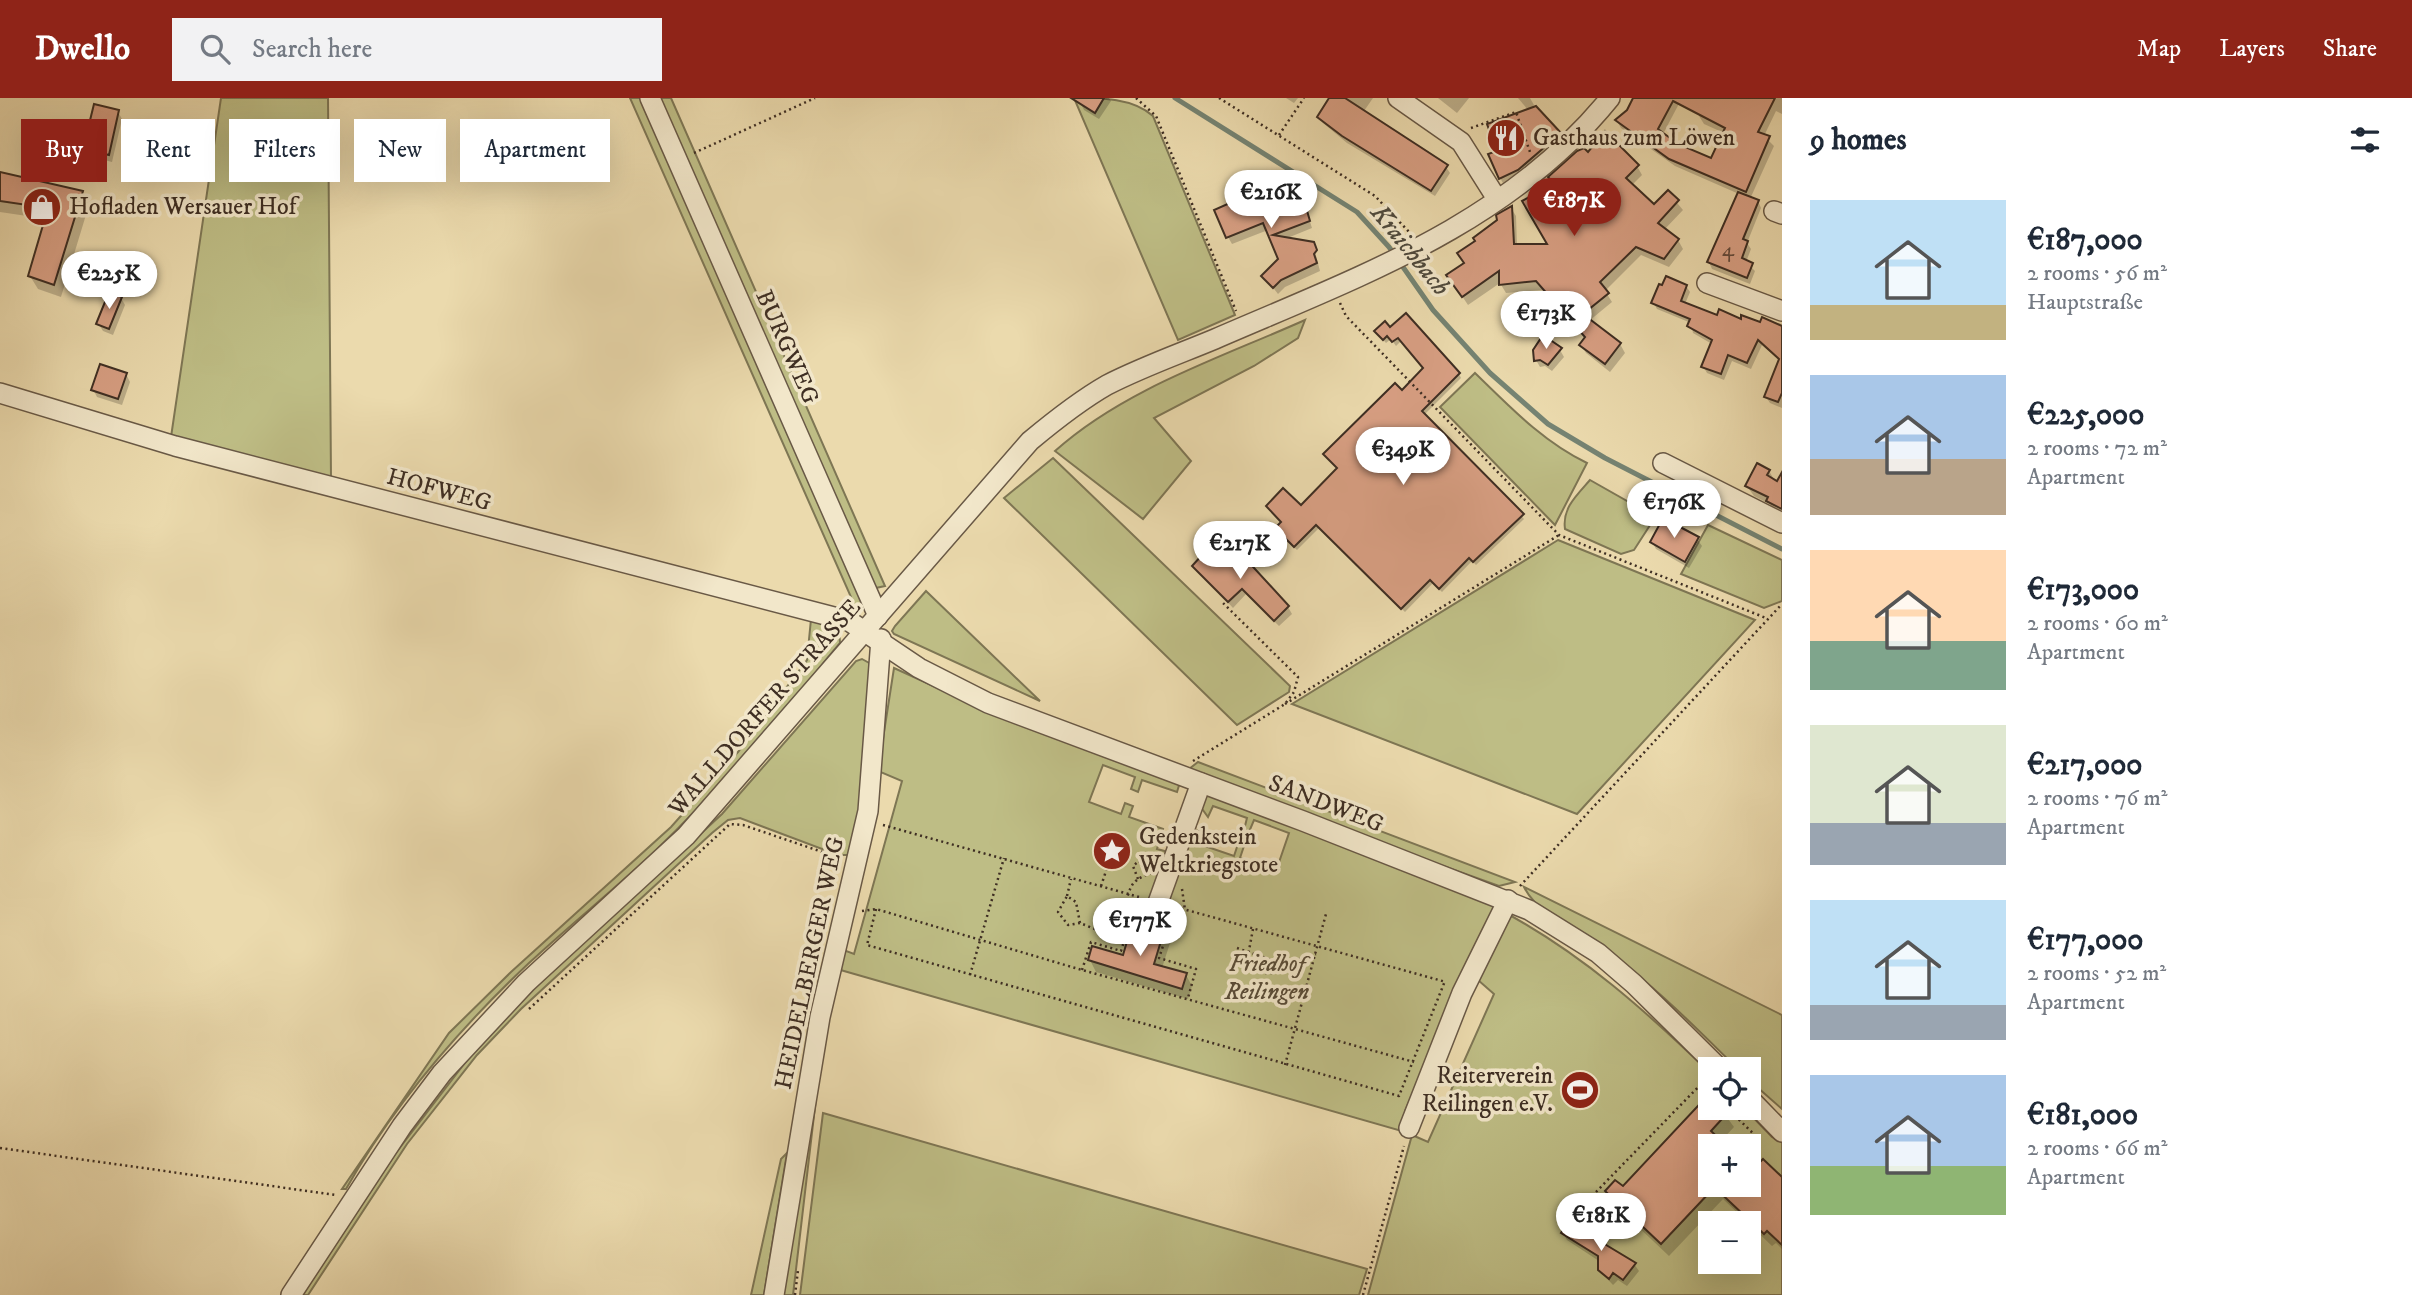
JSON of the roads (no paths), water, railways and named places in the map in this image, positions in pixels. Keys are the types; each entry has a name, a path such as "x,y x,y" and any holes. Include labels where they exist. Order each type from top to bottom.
{"street":[{"name":"BURGWEG","path":"650,98 875,629"},
{"path":"1398,98 1466,149 1497,199"},
{"name":"WALLDORFER STRASSE","path":"291,1295 402,1126 481,1029 686,836 875,629 998,474 1059,417 1107,385 1371,274 1414,242 1497,199 1539,171 1567,146 1610,98"},
{"path":"1706,283 1782,311"},
{"name":"HOFWEG","path":"0,393 175,446 875,629"},
{"path":"1663,463 1782,523"},
{"name":"SANDWEG","path":"875,629 919,668 988,703 1508,900 1598,953 1634,984 1698,1057"},
{"name":"HEIDELBERGER WEG","path":"774,1295 820,1017 868,811 875,629"},
{"path":"1152,922 1200,783"},
{"path":"1409,1128 1462,993 1508,900"},
{"path":"1761,1110 1782,1132"}],"waterway":[{"name":"Kraichbach","path":"1175,98 1357,212 1389,247 1433,310 1490,373 1548,424 1605,458 1782,549"}],"place":[{"name":"Gasthaus zum Löwen","path":"1506,138"},
{"name":"Hofladen Wersauer Hof","path":"42,207"},
{"name":"Gedenkstein Weltkriegstote","path":"1112,851"},
{"name":"Reiterverein Reilingen e.V.","path":"1580,1090"}],"park label":[{"name":"Friedhof Reilingen","path":"1267,978"}]}
